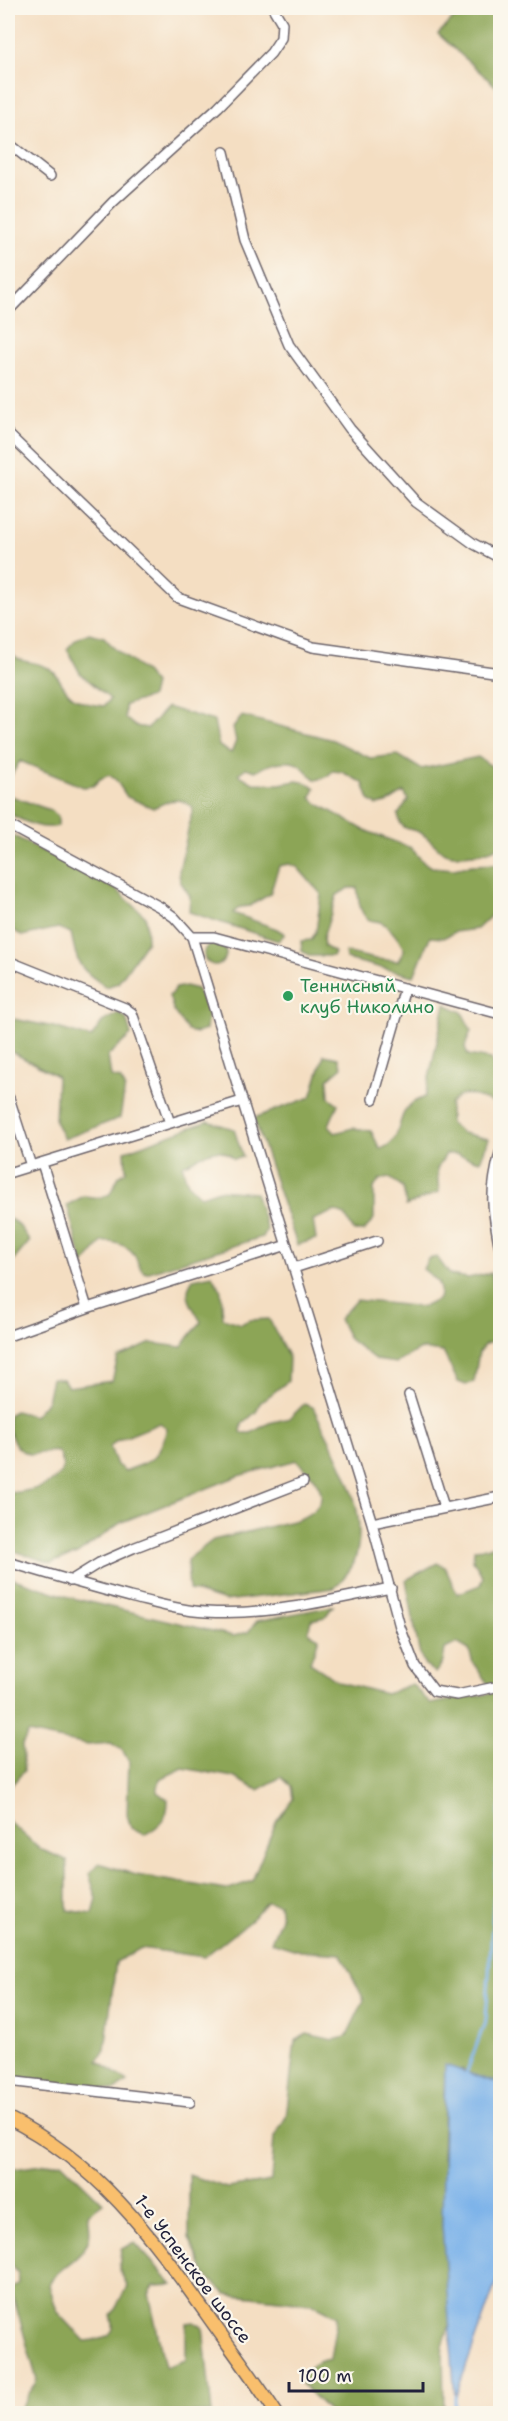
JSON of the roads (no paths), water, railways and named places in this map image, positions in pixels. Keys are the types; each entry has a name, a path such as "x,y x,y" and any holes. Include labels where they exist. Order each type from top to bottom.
{"main road":[{"name":"1-е Успенское шоссе","path":"8,2118 26,2127 76,2160 123,2205 168,2261 277,2414"}],"street":[{"path":"8,311 113,202 218,107 271,53 281,39 282,23 273,8"},
{"path":"8,143 50,176"},
{"path":"224,152 245,240 289,345 350,429 416,502 474,544 501,558"},
{"path":"8,434 178,598 314,647 501,673"},
{"path":"8,825 160,907 174,917 192,937 372,1522 400,1627 415,1666 434,1691 457,1695 501,1686"},
{"path":"192,937 214,937 501,1014"},
{"path":"8,961 125,1008 132,1013 170,1123"},
{"path":"373,1099 405,988"},
{"path":"9,1098 31,1166"},
{"path":"8,1173 242,1101"},
{"path":"501,1153 493,1182 492,1197 501,1249"},
{"path":"42,1163 87,1308"},
{"path":"294,1268 377,1241"},
{"path":"8,1336 87,1308 287,1245"},
{"path":"409,1395 444,1507"},
{"path":"70,1581 99,1563 133,1548 303,1482"},
{"path":"372,1522 501,1497"},
{"path":"8,1562 160,1605 204,1612 240,1613 297,1607 391,1588"},
{"path":"8,2081 190,2102"}],"water":[{"path":"445,2065 500,2084 500,2271 455,2398 442,2225"}],"waterway":[{"path":"466,2074 486,2019 500,1807"},
{"path":"455,2395 455,2414"}],"place":[{"name":"Теннисный клуб Николино","path":"288,996"}]}
